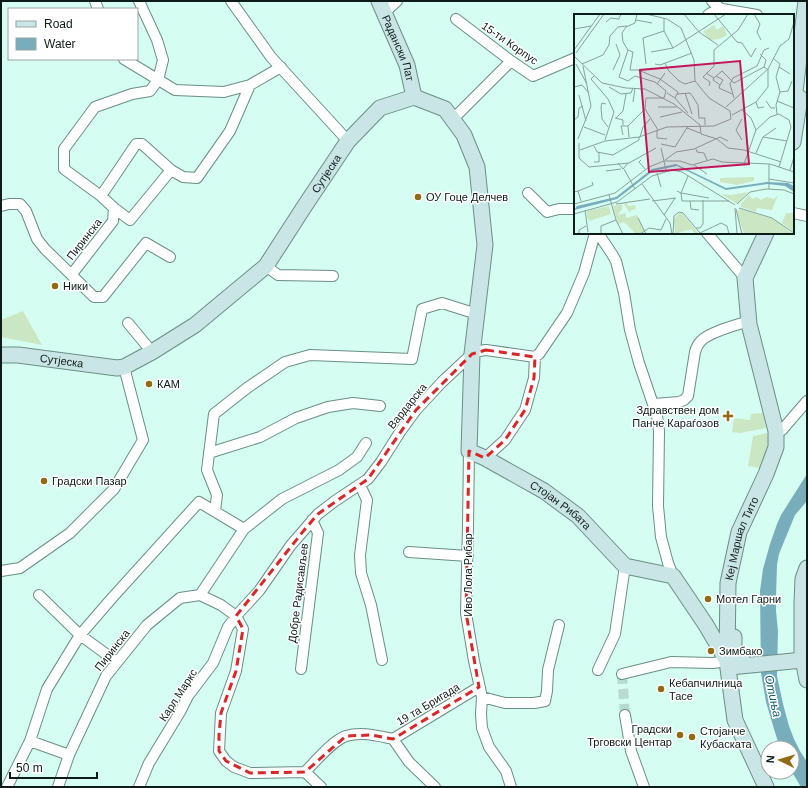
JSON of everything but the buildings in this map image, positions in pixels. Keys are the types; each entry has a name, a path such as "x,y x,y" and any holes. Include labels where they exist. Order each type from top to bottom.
{"street":[{"path":"139,1 157,40 163,60 158,80 150,90 132,94 95,107 64,148 64,169 101,196 130,220 171,170"},
{"path":"230,1 271,57 348,141"},
{"path":"382,7 397,1"},
{"path":"712,1 724,8 752,14"},
{"path":"794,99 806,1"},
{"name":"Радански Пат","path":"382,7 408,65 414,97"},
{"path":"710,14 724,8"},
{"name":"15-ти Корпус","path":"456,19 533,76 574,58"},
{"path":"794,136 799,108 801,35"},
{"path":"126,60 175,90 224,92 250,85 281,68"},
{"path":"453,119 511,61"},
{"path":"101,196 136,144 142,144 171,170 183,177 197,178 230,130 250,85"},
{"path":"414,97 446,109 464,135 477,167 485,245 472,354"},
{"name":"Сутјеска","path":"1,354 117,368 124,367 152,352 195,325 266,266 348,141 380,108 414,97"},
{"path":"528,194 547,212 558,209 574,209"},
{"path":"1,206 20,204 26,211 37,238 45,249 94,297 103,297 146,243 170,257"},
{"name":"Пиринска","path":"72,274 113,222 114,208"},
{"path":"794,213 807,216"},
{"path":"472,354 486,350 535,357 540,354 567,313 584,273 595,234"},
{"path":"599,234 616,261 624,293 630,330 639,363 657,416 659,431 658,506 661,537 668,563 673,576 706,625 721,640 727,664 735,720 766,787"},
{"path":"708,234 746,278"},
{"path":"766,234 746,278 749,321 779,430"},
{"path":"771,234 751,279 754,323 779,430"},
{"path":"266,266 278,275 333,276"},
{"path":"215,511 217,495 207,470 214,414 247,388 285,362 310,355 412,359 422,309 442,303 477,314"},
{"path":"654,404 679,402 688,396 695,352 697,345 702,339 722,329 749,321"},
{"path":"128,323 152,352"},
{"name":"Иво Лола Рибар","path":"472,354 466,613 480,692 482,728 489,747 506,771 510,787"},
{"name":"Вардарска","path":"364,482 381,462 416,410 442,382 472,354"},
{"path":"485,458 505,440 525,410 534,378 535,357"},
{"path":"1,571 20,568 70,533 114,489 144,440 124,367"},
{"path":"779,430 807,401"},
{"path":"209,453 260,437 296,418 328,407 353,403 380,406"},
{"name":"Кеј Маршал Тито","path":"721,640 728,620 728,583 738,532 766,474 776,447 779,430"},
{"name":"Кеј Маршал Тито","path":"745,661 734,653 734,583 744,533 771,476 782,447 779,430"},
{"path":"321,787 305,772 250,773 234,767 226,761 219,751 221,713 236,671 242,629 236,616 221,604 200,595 244,530 282,499 339,470 357,457 366,443"},
{"name":"Стојан Рибата","path":"469,451 485,458 544,491 578,516 625,566"},
{"path":"236,616 259,590 291,545 312,520 335,501 364,482 367,500 360,555 361,573 371,605 382,660"},
{"path":"7,787 30,741 47,689 80,635 199,502 244,530"},
{"name":"Добре Радисављев","path":"301,669 318,533 312,520"},
{"path":"409,552 468,556"},
{"path":"598,670 615,634 625,566 673,576"},
{"path":"807,568 803,579 796,658 807,680"},
{"path":"39,595 80,635 117,662"},
{"name":"Пиринска","path":"58,787 69,755 106,676 147,625 180,598 200,595"},
{"name":"Карл Маркс","path":"139,787 149,763 188,696 213,663 228,627 236,616"},
{"path":"706,625 728,620"},
{"path":"480,692 506,703 534,703 545,701 548,670 559,625"},
{"path":"622,674 671,662 727,664 745,661 796,658"},
{"name":"19 та Бригада","path":"305,772 333,744 346,736 359,734 393,739 480,692"},
{"path":"625,715 631,751 644,787"},
{"path":"393,739 409,762 435,787"},
{"path":"30,741 69,755"}],"highlighted area":[{"path":"486,350 535,357 534,378 525,410 505,440 485,458 469,451 466,613 479,687 393,739 371,735 346,736 305,772 250,773 226,761 219,751 219,735 221,713 236,671 243,629 236,616 318,514 368,479 416,410 472,354"}],"green space":[{"path":"23,311 42,345 1,337 1,320"},
{"path":"763,413 766,428 740,433 732,432 734,418 750,420 751,414"},
{"path":"767,433 767,446 760,468 748,466 753,436"}],"water":[{"name":"Отиња","path":"807,474 807,501 795,515 779,554 777,565 777,676 789,726 794,740 778,740 766,702 761,673 760,591 763,569 770,544 781,515"},
{"path":"800,751 807,762 807,787 801,787 797,780 800,780"}],"tunnel":[{"path":"622,674 625,715"}],"place":[{"name":"ОУ Гоце Делчев","path":"418,197"},
{"name":"Ники","path":"55,286"},
{"name":"КАМ","path":"149,384"},
{"name":"Здравствен дом Панче Караѓозов","path":"728,416"},
{"name":"Градски Пазар","path":"44,481"},
{"name":"Мотел Гарни","path":"708,599"},
{"name":"Зимбако","path":"711,651"},
{"name":"Кебапчилница Тасе","path":"661,689"},
{"name":"Градски Трговски Центар","path":"680,735"},
{"name":"Стојанче Кубаската","path":"692,737"}]}
